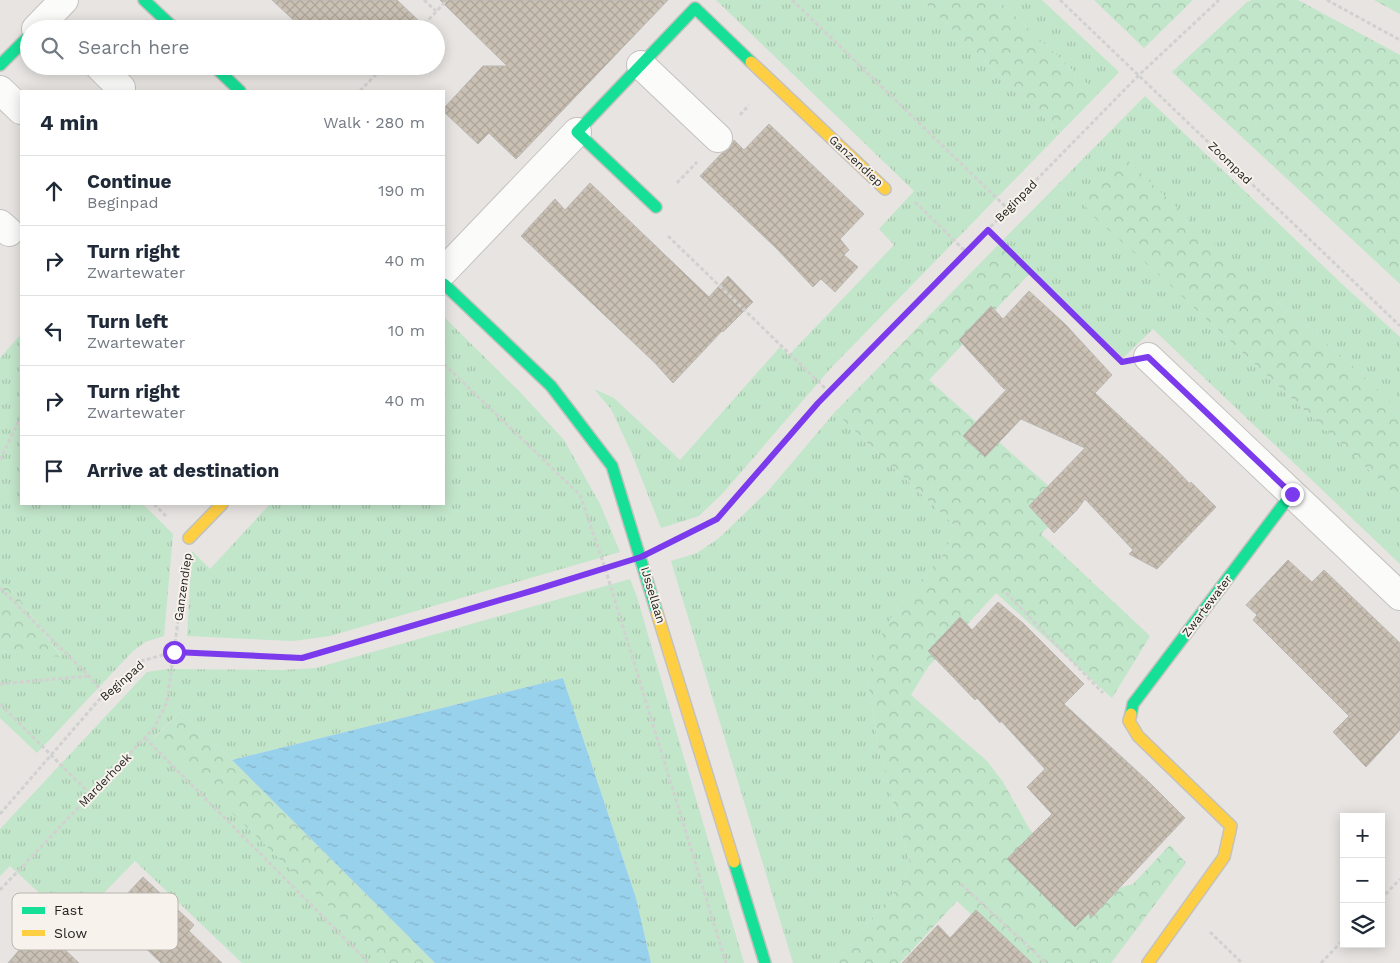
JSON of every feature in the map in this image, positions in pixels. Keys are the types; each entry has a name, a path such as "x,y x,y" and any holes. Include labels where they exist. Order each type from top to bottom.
{"street":[{"path":"144,0 165,20"},
{"name":"Ganzendiep","path":"445,270 695,8 885,189"},
{"path":"0,66 20,45"},
{"path":"641,65 718,138"},
{"path":"108,75 121,88"},
{"path":"223,75 239,90"},
{"path":"0,90 20,109"},
{"path":"577,132 656,207"},
{"name":"IJssellaan","path":"445,285 551,386 612,466 765,963"},
{"path":"1148,357 1400,596"},
{"name":"Zwartewater","path":"1129,721 1133,704 1292,494"},
{"name":"Ganzendiep","path":"189,538 221,505"},
{"path":"1129,721 1138,736 1231,826 1224,857 1148,963"}],"path":[{"path":"424,0 436,11"},
{"path":"428,20 447,0"},
{"path":"792,0 1008,209"},
{"name":"Zoompad","path":"1060,0 1400,326"},
{"name":"Beginpad","path":"0,814 104,694 141,661 174,652 302,658 641,557 717,519 829,392 1139,75 1219,0"},
{"path":"1327,0 1400,40"},
{"path":"361,90 375,75"},
{"path":"772,81 656,207 656,224 829,392"},
{"name":"Ganzendiep","path":"885,189 901,188 966,252"},
{"path":"988,230 1122,362 1148,357"},
{"path":"445,365 580,495 605,568 726,963"},
{"path":"0,460 20,418"},
{"name":"Ganzendiep","path":"174,652 189,538"},
{"path":"0,588 89,676 104,694"},
{"path":"1006,593 1129,721"},
{"name":"Marderhoek","path":"0,890 154,728 167,702 174,652"},
{"path":"0,684 89,676"},
{"path":"0,704 91,795"},
{"path":"145,738 369,963"},
{"path":"1385,895 1400,879"},
{"path":"961,884 1046,963"},
{"path":"1186,909 1242,963"},
{"path":"1320,963 1340,943"}],"green space":[{"path":"716,0 922,0 1060,133 830,369 723,493 699,516 661,528 632,454 611,409 594,389 614,398 680,460 780,347 789,355 894,245 879,229 914,191"},
{"path":"922,0 998,0 1098,94 1060,133"},
{"path":"998,0 1042,0 1119,72 1098,94"},
{"path":"1094,0 1193,0 1144,48"},
{"path":"1252,0 1298,0 1400,55 1400,284 1172,72 1247,2"},
{"path":"1374,0 1400,0 1400,14"},
{"path":"1145,96 1400,337 1400,410 1345,359 1266,292 1095,217 1400,499 1400,564 1153,329 1123,358 1001,242"},
{"path":"1127,160 1266,292 1345,359 1400,410 1400,499 1095,218 1085,206 1092,186"},
{"path":"1001,242 1032,271 929,380 1070,505 1041,534 1150,636 1112,698 996,593 928,667 911,695 987,761 1003,782 1030,830 1098,894 1133,884 1170,845 1186,863 1111,963 1023,963 957,901 900,963 834,963 905,879 910,863 879,750 868,682 876,646 894,612 942,556 957,528 835,412"},
{"path":"445,318 521,393 564,440 600,504 620,552 330,636 293,641 187,636 192,551 210,569 269,505 445,505"},
{"path":"20,335 20,505 144,505 173,534 164,636 145,642 133,651 37,753 0,718 0,651 61,656 19,598 0,581 0,358"},
{"path":"835,412 957,528 942,556 894,612 868,682 879,750 910,863 905,879 834,963 793,963 671,561 697,553 719,538 768,491"},
{"path":"630,579 637,597 744,963 651,963 636,898 563,678 232,760 180,712 154,737 388,963 242,963 178,902 178,893 169,893 135,861 104,893 39,893 10,866 0,876 0,829 147,672 167,669 283,670 316,668"},
{"path":"0,581 19,598 61,657 0,651"},
{"path":"180,712 232,760 435,963 388,963 154,738"}],"water":[{"path":"563,678 636,898 651,963 435,963 232,760"}],"building":[{"path":"272,0 397,0 418,20 293,20"},
{"path":"440,0 668,0 516,159 489,133 478,144 445,113 445,107 483,66 507,66"},
{"path":"769,124 864,214 840,239 849,250 844,255 858,267 835,292 821,279 813,287 776,248 700,176 722,153 729,149 734,140 744,150"},
{"path":"590,183 709,297 728,276 753,302 722,331 673,383 655,363 521,236 555,199 565,210"},
{"path":"1029,291 1066,325 1112,375 1095,393 1216,507 1157,569 1129,554 1133,550 1085,499 1054,533 1029,506 1085,448 1021,419 985,457 963,436 1008,388 1004,389 959,340 991,306 1003,319"},
{"path":"1288,560 1312,582 1324,570 1400,643 1400,730 1366,767 1333,732 1349,716 1253,620 1257,615 1246,605"},
{"path":"998,602 1024,624 1084,684 1064,704 1149,782 1185,818 1091,918 1089,913 1075,927 1007,859 1052,814 1027,787 1045,769 1001,721 1000,723 977,698 975,700 928,651 960,617 972,630"},
{"path":"143,877 160,893 128,893"},
{"path":"178,910 194,925 189,931 222,963 161,963 147,950 178,950"},
{"path":"976,910 1032,963 902,963 938,925 950,938"},
{"path":"19,950 65,950 79,963 8,963"}],"traffic: fast":[{"path":"144,0 165,20"},
{"path":"656,207 577,132 695,8 751,62"},
{"path":"0,65 20,45"},
{"path":"223,75 239,90"},
{"path":"445,285 551,386 612,466 657,613"},
{"path":"1131,714 1133,704 1292,493"},
{"path":"734,862 765,963"}],"traffic: slow":[{"path":"751,62 885,189"},
{"path":"189,538 221,505"},
{"path":"657,613 734,862"},
{"path":"1131,714 1129,721 1138,736 1231,826 1224,857 1148,963"}],"route":[{"path":"174,652 302,658 641,557 717,519 818,403 988,230 1122,362 1148,357 1292,494"}]}
